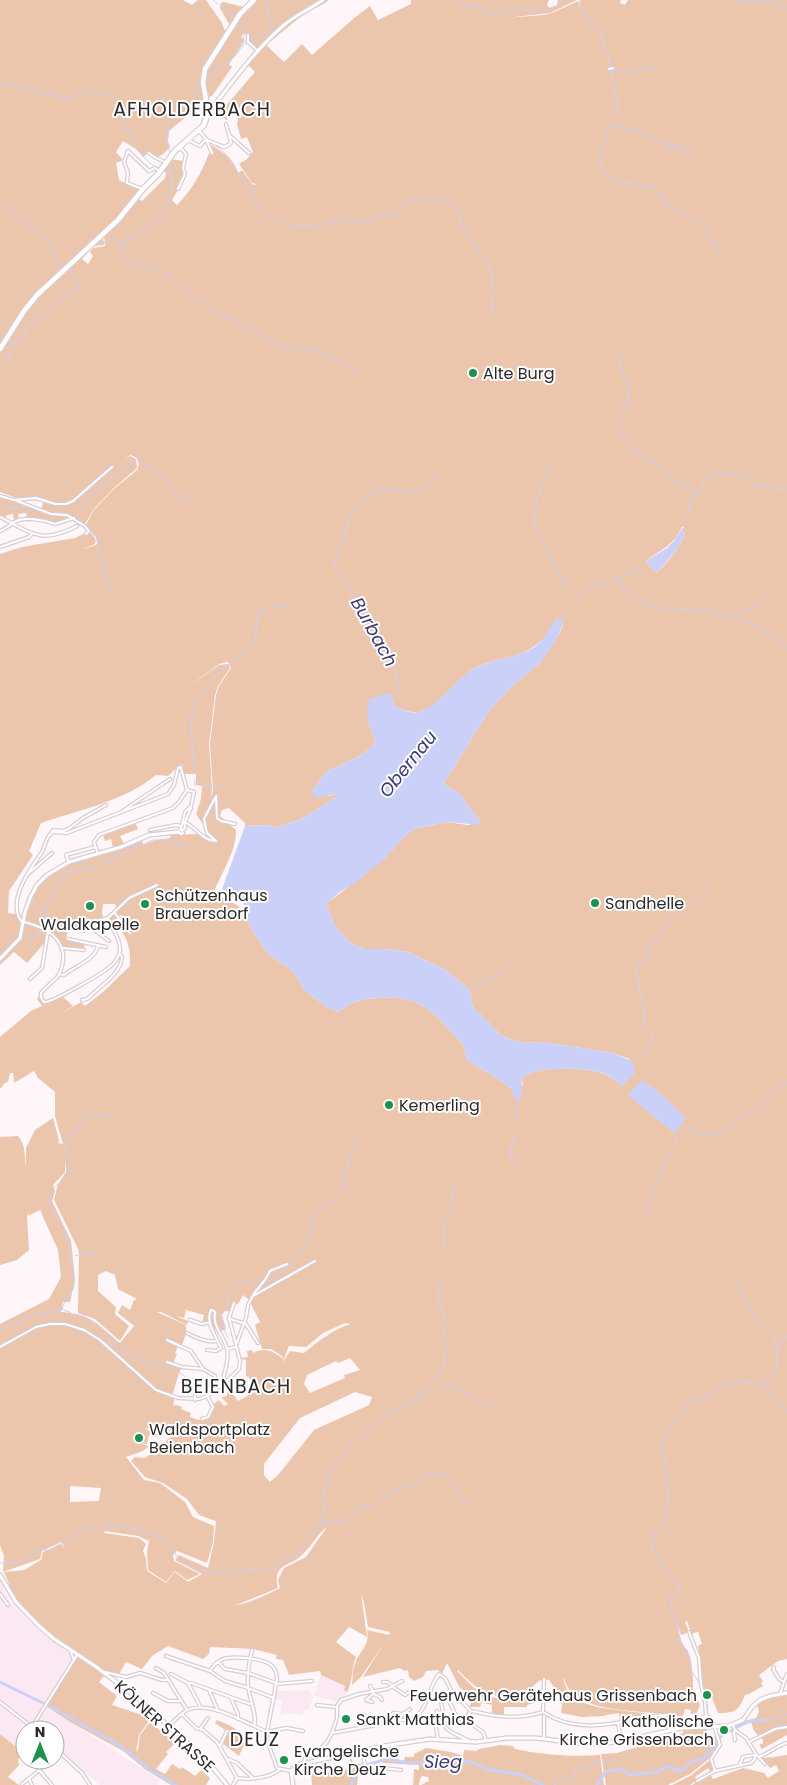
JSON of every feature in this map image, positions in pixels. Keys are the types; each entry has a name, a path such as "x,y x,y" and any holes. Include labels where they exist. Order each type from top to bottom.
{"main road":[{"path":"0,349 33,300 118,220 179,147 199,131 207,120 208,109 203,79 204,71 240,14 254,0"},
{"path":"208,109 212,108 269,40 291,20 323,0"},
{"path":"0,959 19,940 26,907 37,885 47,875 69,862 121,847 149,836 180,829"},
{"name":"KÖLNER STRASSE","path":"0,1574 11,1596 47,1633 92,1666 104,1672 140,1700 209,1763 227,1785"},
{"path":"292,1785 290,1780 291,1771 296,1766 398,1744 438,1739 469,1741 507,1738 544,1739 588,1744 621,1742 690,1725 733,1726 743,1720 752,1707 760,1700 787,1693"}],"street":[{"path":"248,35 248,41 258,51"},
{"path":"609,70 613,68"},
{"path":"206,139 224,147 231,144 226,124"},
{"path":"199,131 206,139 212,153"},
{"path":"229,135 249,153"},
{"path":"188,140 200,146 206,139"},
{"path":"178,189 185,174 183,168 186,154 179,147"},
{"path":"143,189 127,183 128,173 124,162 128,151 149,171 155,168 160,171"},
{"path":"149,153 154,158 169,159"},
{"path":"14,500 36,498 59,505 68,504 112,467"},
{"path":"0,496 51,514 67,515 74,518 88,528 90,531 86,534"},
{"path":"0,518 32,534 44,536 66,532 77,526"},
{"path":"0,531 16,522 48,520 55,524 74,518"},
{"path":"0,547 29,537 32,534"},
{"path":"51,834 66,833 168,794 174,785 178,768 181,767 187,790 180,802 173,808 99,835 94,841 98,854"},
{"path":"122,812 170,779"},
{"path":"180,829 185,828 185,812 191,806 194,792 187,790"},
{"path":"184,821 207,839 216,841 207,833 204,818 216,796 217,818 221,821 235,824"},
{"path":"106,804 64,831 53,830 26,876 17,900 16,911 19,919 48,931 56,938 62,948 63,963 59,974 41,993 41,998 44,1002 51,1001 109,968 117,959 119,943 108,918"},
{"path":"180,829 184,821"},
{"path":"150,830 176,825 180,829"},
{"path":"69,862 64,855 95,847"},
{"path":"26,876 34,867 52,854"},
{"path":"109,941 90,927 97,921 108,918 129,898 157,885"},
{"path":"114,912 130,933"},
{"path":"30,979 42,968 48,931"},
{"path":"68,939 106,947"},
{"path":"43,944 47,942"},
{"path":"59,974 64,975 94,955 98,945"},
{"path":"62,948 84,950"},
{"path":"82,1000 87,999 120,967 122,957 119,954"},
{"path":"252,1296 315,1261"},
{"path":"236,1346 252,1296 265,1282 270,1271 287,1264"},
{"path":"0,1347 36,1327 50,1324 65,1324 84,1330 100,1340 158,1391 175,1397 195,1400 207,1396 223,1384 234,1375 240,1366 230,1319 234,1303"},
{"path":"206,1350 220,1350 221,1347 210,1322 210,1311 214,1310 215,1324 227,1349 227,1368 223,1376 223,1384"},
{"path":"230,1319 244,1323 258,1343"},
{"path":"190,1320 202,1324 210,1322"},
{"path":"187,1333 197,1338 217,1341"},
{"path":"167,1340 191,1351 203,1369"},
{"path":"227,1349 236,1346"},
{"path":"167,1362 203,1369 215,1376 223,1376"},
{"path":"215,1376 216,1388"},
{"path":"185,1388 195,1389 195,1400"},
{"path":"202,1419 208,1417 213,1407 207,1396"},
{"path":"0,1594 8,1605"},
{"path":"689,1632 699,1658 706,1716"},
{"path":"68,1648 73,1659"},
{"path":"252,1650 248,1673 248,1689 256,1720 254,1726"},
{"path":"36,1720 77,1654"},
{"path":"166,1656 210,1671 225,1682 274,1698"},
{"path":"210,1671 218,1662 231,1657 263,1660 270,1664 277,1674 267,1740 276,1767 279,1770"},
{"path":"218,1662 225,1669 248,1673 276,1683 312,1681"},
{"path":"774,1666 773,1669 779,1679 784,1682"},
{"path":"156,1668 163,1672 187,1710"},
{"path":"104,1672 126,1677 140,1673 168,1680"},
{"path":"171,1674 184,1679 188,1683 201,1708"},
{"path":"332,1733 414,1718 419,1715 438,1674 445,1678 452,1692 471,1711 492,1715 526,1716 543,1712 572,1724 598,1726 659,1714 679,1717 690,1725 706,1716"},
{"path":"780,1694 787,1674"},
{"path":"543,1712 544,1680"},
{"path":"304,1763 305,1758 316,1753 332,1733 337,1717 336,1707 340,1702 348,1697 373,1693 402,1681"},
{"path":"383,1682 387,1682 405,1695 409,1692"},
{"path":"188,1683 251,1705"},
{"path":"370,1686 373,1693 382,1700"},
{"path":"209,1690 218,1711"},
{"path":"153,1693 168,1701 181,1701"},
{"path":"372,1702 366,1700 373,1693"},
{"path":"447,1696 455,1714 464,1722 483,1732 486,1740"},
{"path":"231,1698 238,1714 238,1719"},
{"path":"443,1698 441,1701 445,1727 469,1741"},
{"path":"0,1702 23,1720"},
{"path":"317,1705 336,1707"},
{"path":"169,1727 187,1710 201,1708 218,1711 267,1732 286,1728 303,1731"},
{"path":"398,1722 402,1714 410,1709"},
{"path":"437,1710 436,1727 438,1739"},
{"path":"466,1722 467,1716 471,1711"},
{"path":"393,1713 402,1714"},
{"path":"182,1714 196,1728 200,1729 220,1746 237,1778"},
{"path":"365,1716 374,1720"},
{"path":"544,1716 544,1739"},
{"path":"706,1716 711,1718"},
{"path":"372,1726 374,1720 379,1717"},
{"path":"200,1729 208,1718"},
{"path":"618,1723 621,1742"},
{"path":"715,1726 719,1746 710,1759 715,1771"},
{"path":"733,1726 749,1742 755,1754 765,1764"},
{"path":"749,1742 774,1729 787,1727"},
{"path":"735,1730 735,1740"},
{"path":"220,1746 227,1731"},
{"path":"758,1757 768,1754 787,1743"},
{"path":"361,1751 368,1770 379,1770 382,1768 402,1770"},
{"path":"740,1764 743,1757 755,1754"},
{"path":"697,1781 715,1771 752,1762 755,1754"},
{"path":"65,1757 82,1773 90,1785"},
{"path":"227,1759 237,1763 253,1778"},
{"path":"22,1784 39,1770 52,1785"},
{"path":"237,1778 253,1778 273,1774 279,1770 291,1771"},
{"path":"233,1785 237,1778"},
{"path":"29,1779 32,1785"}],"shaded area":[{"path":"0,0 183,0 192,5 198,0 206,0 227,31 210,55 204,70 206,100 169,131 168,141 170,147 162,155 157,157 148,153 143,157 136,149 123,141 116,152 123,160 116,163 118,180 141,189 101,233 31,303 99,238 103,238 104,245 94,246 82,259 88,264 93,256 90,252 93,248 105,246 104,233 137,198 142,201 165,178 166,173 163,170 171,159 183,161 183,180 172,200 177,205 196,181 209,153 211,155 214,154 208,143 234,163 238,173 242,170 252,184 257,184 252,183 239,164 253,152 247,137 241,139 237,124 242,106 230,114 227,120 218,115 255,72 248,65 266,45 284,62 302,44 312,55 370,6 378,20 411,4 411,0 549,0 547,4 549,8 557,5 558,0 577,0 550,13 506,18 552,13 578,1 580,8 579,2 582,2 578,0 621,0 620,3 625,5 628,0 787,0 787,1659 778,1661 759,1675 763,1681 761,1683 763,1686 745,1695 741,1705 736,1710 718,1713 709,1690 705,1691 698,1646 702,1644 698,1632 693,1633 692,1636 687,1621 685,1622 689,1632 681,1635 677,1624 682,1644 688,1651 691,1660 693,1696 697,1696 700,1706 696,1714 691,1714 691,1710 685,1709 683,1716 607,1708 580,1699 570,1691 563,1677 567,1689 575,1698 586,1704 599,1707 651,1715 620,1721 619,1713 582,1717 561,1713 563,1699 569,1702 558,1693 549,1680 545,1679 539,1681 520,1696 500,1696 492,1695 480,1689 458,1670 473,1687 485,1694 480,1707 469,1707 475,1697 460,1688 447,1663 442,1674 438,1670 426,1671 423,1677 414,1681 409,1677 408,1670 404,1671 400,1668 363,1677 384,1643 361,1677 352,1685 354,1666 366,1644 368,1636 367,1630 389,1635 390,1632 368,1627 361,1594 367,1637 349,1627 336,1642 356,1657 347,1692 344,1690 345,1686 321,1675 320,1671 289,1675 283,1660 276,1659 277,1655 253,1649 210,1647 209,1654 203,1659 168,1646 152,1656 142,1669 126,1662 119,1674 106,1672 47,1631 14,1596 4,1572 24,1570 41,1560 43,1552 61,1544 65,1548 61,1542 42,1551 40,1559 3,1572 4,1556 0,1545 0,1324 49,1299 61,1277 58,1250 40,1210 28,1216 30,1210 27,1216 29,1250 17,1260 0,1265 0,1137 18,1136 21,1139 26,1166 26,1148 35,1130 53,1118 59,1140 58,1143 63,1144 55,1116 55,1092 38,1078 34,1071 14,1083 13,1073 10,1073 8,1082 0,1089 0,1037 31,1011 42,1006 37,999 39,996 44,1003 51,1002 62,996 73,1006 59,1015 81,1002 85,1006 103,992 130,966 130,954 126,939 117,923 112,925 109,920 110,916 114,913 130,932 132,930 121,915 117,915 115,912 117,910 115,904 103,904 103,917 87,927 85,933 68,930 66,939 85,942 84,949 62,948 60,942 47,929 25,922 29,903 37,888 48,876 61,867 77,860 127,845 128,847 142,841 143,845 156,840 170,838 170,835 198,834 207,839 207,830 196,814 201,799 202,786 196,785 196,774 184,774 181,764 168,776 156,775 130,792 116,798 41,823 29,851 33,855 9,891 8,913 16,914 22,924 20,935 0,958 0,554 22,547 75,538 89,531 95,539 95,544 83,549 96,545 96,537 86,525 93,511 114,489 137,470 139,465 137,458 131,455 124,458 130,456 136,459 137,468 114,488 93,510 85,524 69,515 41,510 44,500 37,497 19,499 0,492","holes":["682,527 684,527 682,531 685,533 677,550 656,573 646,561 675,539","561,621 563,625 559,634 540,663 512,686 489,711 444,783 458,792 481,822 468,825 446,822 414,829 383,860 326,904 334,924 346,939 356,946 366,949 408,952 444,969 469,989 473,1007 501,1035 519,1042 549,1043 614,1053 629,1059 622,1086 610,1077 595,1071 560,1069 537,1071 522,1079 523,1085 511,1089 467,1060 463,1044 435,1015 418,1004 402,999 375,998 350,1004 338,1012 327,1007 304,990 289,968 268,954 246,918 246,911 241,911 237,905 213,894 236,838 236,830 220,816 222,810 229,808 245,823 245,826 272,825 275,828 301,819 336,797 336,794 329,796 312,791 326,772 362,755 374,744 375,740 368,722 392,699 393,705 409,711 419,712 426,709 476,667 527,651","227,662 229,663 231,668 219,686 216,695 210,744 213,791 210,799 212,790 209,744 215,695 218,686 230,668 229,664 219,665 187,688 219,664","65,1158 66,1172 58,1184 54,1200 79,1251 78,1313 95,1319 120,1341 129,1326 115,1314 116,1307 98,1291 98,1275 106,1271 115,1275 118,1289 137,1300 134,1300 130,1310 122,1305 118,1313 134,1326 120,1343 87,1318 61,1312 63,1302 70,1302 75,1279 71,1241 52,1201 55,1191 53,1185 65,1172","243,1295 249,1300 260,1322 255,1325 262,1349 271,1349 282,1356 283,1359 273,1352 266,1350 253,1353 252,1350 247,1351 248,1357 243,1358 239,1355 240,1359 246,1360 246,1376 256,1382 253,1393 238,1401 229,1389 227,1390 227,1396 221,1397 228,1404 224,1406 219,1400 214,1404 207,1417 199,1420 190,1417 191,1413 181,1409 182,1407 173,1406 175,1397 172,1396 182,1367 173,1364 177,1354 175,1353 179,1344 182,1345 186,1334 186,1325 157,1312 161,1312 187,1325 188,1321 176,1316 184,1318 186,1310 204,1315 202,1324 210,1324 212,1331 217,1329 221,1331 226,1329 222,1315 225,1311 231,1312 234,1303 238,1304","345,1323 351,1324 332,1332 304,1353 290,1351 282,1363 289,1346 306,1347 323,1333","350,1358 360,1370 344,1375 345,1378 310,1393 304,1384 307,1375 336,1361 338,1363","355,1392 372,1397 369,1405 314,1430 278,1475 270,1482 264,1475 264,1464 300,1418","144,1428 177,1432 145,1458 135,1457 131,1461 145,1477 163,1483 187,1499 199,1515 216,1521 214,1542 208,1568 179,1555 175,1560 202,1574 188,1582 175,1572 166,1583 147,1571 143,1551 146,1544 139,1538 104,1533 105,1531 138,1536 149,1541 147,1552 148,1570 166,1582 175,1571 187,1580 200,1574 174,1561 173,1555 177,1551 207,1563 213,1542 214,1526 193,1517 185,1502 160,1483 144,1480 126,1457 143,1451 149,1446 139,1443 147,1444 149,1435 158,1436","70,1486 101,1488 99,1501 70,1502","327,1527 306,1557 284,1568 278,1580 280,1588 262,1597 236,1605 278,1588 277,1580 278,1574 283,1566 303,1554"]},
{"path":"257,0 322,0 294,16 258,49 244,33 241,37 245,41 229,64 232,67 212,96 208,97 205,86 206,70 240,16"},
{"path":"325,0 329,0 304,14 267,44 293,19"},
{"path":"224,2 243,7 230,26 220,8 221,3"},
{"path":"0,497 50,515 73,518 55,523 48,520 27,519 26,513 18,514 19,520 14,521 13,514 7,515 4,519 0,517"},
{"path":"135,822 138,829 120,836 124,844 113,848 111,839 105,841 103,835"},
{"path":"25,924 35,926 47,932 46,941 27,963 14,952 0,965 0,960 22,936"},
{"path":"0,1579 9,1600 16,1609 45,1635 73,1656 44,1705 160,1780 157,1785 100,1785 65,1755 65,1720 15,1720 15,1746 0,1734"},
{"path":"78,1658 105,1675 99,1682 117,1696 112,1705 142,1715 149,1721 139,1735 136,1752 140,1735 150,1722 175,1743 166,1752 168,1754 156,1769 165,1774 172,1764 180,1769 182,1767 195,1776 201,1770 210,1778 206,1785 171,1785 146,1770 123,1751 70,1722 46,1706"},
{"path":"321,1675 345,1686 350,1686 345,1697 337,1703 336,1701 314,1696"},
{"path":"310,1690 313,1698 308,1710 303,1710 303,1715 288,1713 280,1715 282,1700 274,1700 276,1691"},
{"path":"532,1690 537,1702 527,1705 527,1707 504,1707 504,1714 492,1714 492,1705 483,1703 486,1695 498,1698 516,1698"},
{"path":"787,1693 787,1735 762,1749 759,1745 763,1743 763,1740 754,1731 751,1722 735,1729 734,1727 744,1721 756,1718 759,1712 757,1704 770,1697"},
{"path":"217,1720 231,1726 247,1738 239,1756 222,1743 228,1732 215,1723"},
{"path":"706,1728 706,1738 716,1736 718,1747 710,1758 690,1774 668,1785 606,1785 601,1754 617,1753 657,1741 659,1744 664,1738 683,1733 683,1729"},
{"path":"0,1734 15,1746 15,1769 8,1777 19,1785 0,1785"},
{"path":"501,1745 546,1754 568,1756 600,1755 604,1785 421,1785 429,1781 428,1777 422,1776 419,1785 413,1785 414,1769 419,1770 419,1765 382,1762 391,1757 404,1761 405,1757 414,1757 414,1754 426,1748 463,1756 464,1750 476,1751"},
{"path":"787,1755 787,1785 692,1785 710,1774 713,1779 743,1768 764,1773 768,1778 779,1771 776,1765 770,1768 761,1758"},
{"path":"350,1756 354,1765 364,1763 359,1767 357,1785 312,1785 311,1774 351,1769"},
{"path":"710,1760 714,1770 711,1772 708,1768 695,1777 697,1780 690,1785 672,1785 690,1776"}],"water":[{"path":"684,526 682,531 685,533 680,545 656,573 646,561 667,548"},
{"path":"556,619 562,621 563,624 555,642 540,663 512,686 489,711 444,783 458,792 481,822 481,825 446,822 414,829 383,860 326,904 334,924 346,939 356,946 366,949 408,952 444,969 469,989 473,1007 501,1035 519,1042 549,1043 614,1053 633,1062 635,1073 622,1086 603,1073 595,1071 560,1069 537,1071 522,1079 521,1098 516,1100 511,1089 504,1083 467,1060 463,1044 435,1015 418,1004 402,999 375,998 350,1004 338,1012 327,1007 304,990 289,968 268,954 246,918 246,907 243,903 233,897 221,894 221,892 245,826 272,825 275,828 301,819 336,797 336,794 316,798 313,796 312,791 326,772 362,755 374,744 375,740 368,722 369,699 388,693 392,695 393,705 409,712 419,712 434,703 462,677 477,667 524,653 531,649 543,639"},
{"path":"642,1080 659,1092 685,1117 674,1133 628,1095"}],"waterway":[{"path":"213,0 218,4"},
{"path":"205,80 230,61 251,38 272,30 273,26 268,16 266,5 272,0"},
{"path":"457,0 464,6 476,6 493,13 519,9 544,11 557,6 562,0"},
{"path":"731,0 776,4"},
{"path":"579,1 589,22 600,32 609,58 609,67 618,104 616,113 611,119"},
{"path":"220,5 229,12 233,19"},
{"path":"778,5 787,7"},
{"path":"237,52 236,50 244,41 243,36 245,34 244,27 238,27"},
{"path":"611,71 657,69"},
{"path":"0,84 36,89 36,91 60,97"},
{"path":"170,153 167,140 169,122 179,109 192,106 197,90 201,85"},
{"path":"61,97 70,98 83,92"},
{"path":"85,93 104,93 116,100 120,116 136,146 155,167"},
{"path":"611,125 634,130 671,148 679,149 694,156"},
{"path":"610,126 600,157 603,172 624,183 636,183"},
{"path":"209,142 227,156 251,190 255,201 268,216 276,221 293,226 321,225"},
{"path":"668,144 684,148"},
{"path":"0,362 8,359 11,343 24,336 27,326 44,316 57,302 79,287 76,277 70,269 96,243 105,243 112,239 123,244 166,213 171,188 170,160"},
{"path":"164,171 171,176"},
{"path":"638,185 656,188 662,194 663,202 683,214"},
{"path":"347,220 363,222 370,221 379,216 396,214 405,202 414,199 424,202 435,196 451,203 458,210 470,241 476,245 481,256 488,263 491,272 492,293"},
{"path":"5,202 11,212"},
{"path":"12,214 51,245"},
{"path":"687,217 703,226 711,241 715,243 717,253"},
{"path":"323,225 345,219"},
{"path":"104,237 106,233"},
{"path":"122,255 123,244"},
{"path":"51,247 65,267"},
{"path":"122,257 134,265 171,275"},
{"path":"173,279 177,283"},
{"path":"180,285 185,288 188,294 203,303 210,311 232,319 253,332"},
{"path":"492,297 493,314"},
{"path":"256,333 278,346 320,351 343,363"},
{"path":"619,349 619,356"},
{"path":"620,359 622,371 629,388"},
{"path":"347,367 359,371"},
{"path":"621,413 629,400 628,390"},
{"path":"618,426 620,434 633,449 657,464 675,480 693,490 695,496 689,503 690,514 685,521"},
{"path":"76,519 93,493 137,459"},
{"path":"138,459 164,477 175,490"},
{"path":"544,480 552,466"},
{"path":"418,492 431,484 437,474"},
{"path":"698,494 699,490 704,486 704,479 713,474 739,476 750,479 752,484"},
{"path":"374,484 375,479"},
{"path":"537,503 540,487 543,482"},
{"path":"753,486 757,484 776,489 787,488"},
{"name":"Burbach","path":"343,542 351,512 373,491 392,489 414,492"},
{"path":"177,492 186,499 191,498"},
{"path":"0,507 18,508 25,506 48,514"},
{"path":"537,506 535,511 535,530 543,541"},
{"path":"77,519 84,524"},
{"path":"86,526 97,538 99,552"},
{"path":"544,543 561,577 565,579 564,589"},
{"name":"Burbach","path":"337,569 334,564 340,546"},
{"path":"99,554 109,585 115,595"},
{"name":"Obernau","path":"573,603 588,589 619,578 637,569 643,577"},
{"name":"Burbach","path":"339,570 387,651 395,669 398,684 397,696"},
{"path":"617,579 621,589 625,589 641,601 651,603 656,608 665,608 668,611 676,610"},
{"path":"736,614 764,600"},
{"path":"273,607 283,607 289,601"},
{"path":"230,663 255,642 258,612 270,608"},
{"path":"679,609 733,615"},
{"name":"Obernau","path":"561,621 566,613"},
{"path":"736,618 752,624 787,647"},
{"path":"201,694 218,673 229,664"},
{"path":"195,774 191,724 192,713 197,699"},
{"path":"393,706 396,700"},
{"path":"195,780 195,786"},
{"path":"203,785 212,786"},
{"path":"214,786 219,787"},
{"path":"220,787 225,787"},
{"name":"Obernau","path":"0,961 24,937 36,938 43,930 47,906 56,885 68,872 92,868 153,840 170,840 187,847"},
{"name":"Obernau","path":"123,848 132,846 139,841"},
{"path":"694,899 710,890"},
{"path":"32,897 36,907 41,911 40,921 44,924"},
{"path":"677,914 692,901"},
{"path":"648,957 651,943 658,938 675,916"},
{"path":"645,1027 645,1010 637,970 639,964 647,959"},
{"path":"479,984 504,971 507,966"},
{"path":"468,990 476,985"},
{"path":"638,1062 650,1044 651,1031"},
{"path":"745,1116 760,1106 775,1089 787,1083"},
{"path":"517,1116 518,1098"},
{"path":"66,1141 86,1117 111,1115"},
{"path":"682,1123 696,1132 709,1135 720,1132 741,1119"},
{"path":"516,1131 510,1151 516,1166"},
{"path":"675,1133 675,1142"},
{"name":"BEIENBACH","path":"337,1194 344,1188 344,1173 349,1167 350,1153 358,1142"},
{"path":"66,1144 66,1154 69,1162"},
{"path":"645,1211 659,1181 665,1160 671,1151"},
{"path":"55,1187 65,1177 69,1164"},
{"path":"452,1202 455,1180"},
{"path":"51,1191 49,1195 50,1204 62,1225"},
{"name":"BEIENBACH","path":"267,1281 282,1272 304,1249 309,1241 312,1218 317,1211 332,1201"},
{"path":"444,1247 445,1236 442,1226 451,1205"},
{"path":"62,1309 74,1284 71,1258 63,1227"},
{"path":"83,1254 99,1252"},
{"path":"75,1256 81,1254"},
{"path":"400,1409 426,1392 434,1378 442,1372 446,1346 443,1332 446,1327 438,1294 440,1283 446,1278"},
{"path":"735,1279 749,1310 762,1327 769,1331 775,1339 777,1351"},
{"name":"BEIENBACH","path":"228,1337 221,1316 228,1304 230,1291 250,1280 263,1281"},
{"name":"BEIENBACH","path":"58,1311 62,1309 71,1313"},
{"name":"BEIENBACH","path":"0,1330 35,1315 56,1311"},
{"name":"BEIENBACH","path":"75,1314 97,1324 119,1348 144,1362 152,1365 159,1364 187,1378 197,1379 207,1387"},
{"path":"667,1504 666,1461 660,1448 666,1432 680,1416 687,1403 699,1400 728,1383 748,1381 762,1382 763,1384 777,1368 777,1350 787,1336"},
{"path":"765,1382 770,1394 779,1401"},
{"path":"441,1385 458,1387 481,1405 492,1405"},
{"path":"421,1394 427,1390"},
{"path":"780,1403 787,1411"},
{"path":"369,1430 387,1415 398,1410"},
{"path":"325,1498 325,1486 330,1471 348,1449 368,1430"},
{"path":"379,1502 396,1490 434,1473 439,1472 443,1474 451,1484"},
{"path":"453,1485 459,1496 471,1505"},
{"path":"278,1564 297,1557 310,1536 320,1525 325,1501"},
{"path":"350,1517 355,1510 374,1504"},
{"path":"667,1507 665,1524 654,1533 653,1549 680,1588 680,1593 671,1596 672,1611 680,1639 689,1656 691,1670 700,1684"},
{"path":"321,1523 336,1520 345,1521 348,1518"},
{"path":"85,1529 115,1526 150,1533 167,1542 179,1559 195,1568 209,1572"},
{"path":"62,1542 84,1530"},
{"path":"1,1563 18,1562 39,1550 50,1550 61,1543"},
{"path":"211,1573 265,1570 276,1564"},
{"name":"Sieg","path":"0,1682 49,1706 110,1740 150,1770 176,1785"},
{"path":"707,1704 708,1715"},
{"name":"Sieg","path":"769,1719 787,1715"},
{"path":"707,1718 707,1725"},
{"path":"766,1720 777,1725 787,1725"},
{"name":"Sieg","path":"597,1785 605,1772 615,1770 624,1770 629,1775 658,1772 666,1766 681,1771 692,1761 703,1759 712,1751 717,1740 722,1735 747,1722 766,1720"},
{"path":"706,1757 707,1729"},
{"name":"Sieg","path":"351,1785 360,1767 387,1759 407,1763 472,1762 486,1769 522,1775 543,1785"},
{"path":"602,1762 616,1759"},
{"path":"554,1785 575,1775 576,1770 600,1762"}],"place":[{"name":"Alte Burg","path":"473,373"},
{"name":"Sandhelle","path":"595,903"},
{"name":"Schützenhaus Brauersdorf","path":"145,904"},
{"name":"Waldkapelle","path":"90,906"},
{"name":"Kemerling","path":"389,1105"},
{"name":"Waldsportplatz Beienbach","path":"139,1438"},
{"name":"Feuerwehr Gerätehaus Grissenbach","path":"707,1695"},
{"name":"Sankt Matthias","path":"346,1719"},
{"name":"Katholische Kirche Grissenbach","path":"724,1730"},
{"name":"Evangelische Kirche Deuz","path":"284,1760"}],"district":[{"name":"AFHOLDERBACH","path":"192,109"},
{"name":"BEIENBACH","path":"236,1386"},
{"name":"DEUZ","path":"255,1739"}]}
